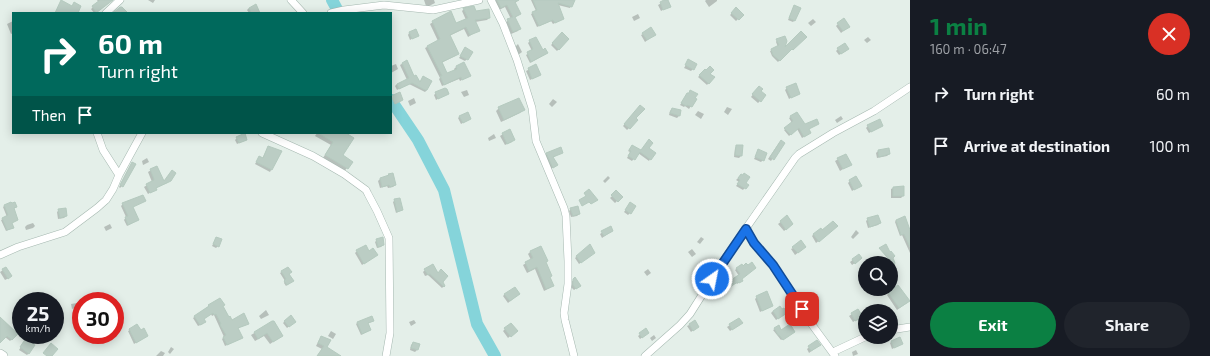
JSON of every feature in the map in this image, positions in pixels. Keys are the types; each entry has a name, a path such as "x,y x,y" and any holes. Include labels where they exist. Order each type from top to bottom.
{"street":[{"path":"107,12 120,0"},
{"path":"291,0 302,12"},
{"path":"335,12 384,5 439,9 479,0"},
{"path":"491,0 503,24 517,60 532,108 536,141 566,216 568,284 564,320 574,356"},
{"path":"645,356 680,325 690,314 726,257 795,158 833,133 874,111 910,87"},
{"path":"97,134 103,150 119,175"},
{"path":"0,255 18,247 59,235 72,228 106,200 141,134"},
{"path":"264,134 313,156 344,174 366,190 389,238 390,333 386,356"},
{"path":"746,229 754,243 773,265 810,322 834,354 858,341"},
{"path":"898,329 910,327"}],"building":[{"path":"61,0 72,6 74,2 81,6 78,12 55,12"},
{"path":"100,0 113,0 97,12 95,12 92,6"},
{"path":"497,0 519,0 515,2 521,14 515,17 521,29 513,32 507,19 513,17 507,5 501,8"},
{"path":"533,0 575,0 572,7 558,3 564,19 555,23 553,20 539,26 532,12 537,10"},
{"path":"668,0 671,7 663,10 660,2"},
{"path":"256,4 260,12 251,12 249,8"},
{"path":"794,5 801,8 795,21 789,18"},
{"path":"474,6 476,11 489,9 490,18 475,20 480,31 470,35 466,27 450,35 459,54 442,62 447,73 457,69 456,66 464,62 471,76 462,80 461,77 444,85 440,76 442,76 427,46 440,39 432,21 451,11 456,23 468,18 463,8"},
{"path":"122,7 127,12 114,12"},
{"path":"736,7 744,15 739,20 731,13"},
{"path":"844,18 850,27 843,31 837,23"},
{"path":"651,27 656,35 647,40 642,33"},
{"path":"416,29 419,36 412,39 409,32"},
{"path":"801,31 807,37 793,50 792,49 780,61 773,55 771,49 779,45 776,39 785,36 787,41 785,47"},
{"path":"562,32 569,39 559,50 552,43"},
{"path":"536,37 543,50 545,48 548,53 531,62 527,52 533,49 529,40"},
{"path":"845,43 849,49 841,54 837,48"},
{"path":"465,47 473,52 468,60 460,56"},
{"path":"688,59 697,64 694,70 685,65"},
{"path":"407,60 414,76 416,75 420,82 423,76 432,81 427,90 412,83 399,89 397,84 409,78 402,63"},
{"path":"536,64 541,75 532,79 528,68"},
{"path":"710,66 714,70 710,74 715,77 709,84 699,75"},
{"path":"796,83 800,94 791,98 786,87"},
{"path":"759,86 763,89 761,91 766,95 761,102 752,94"},
{"path":"445,88 449,94 438,99 435,92"},
{"path":"690,90 698,94 692,107 681,103"},
{"path":"400,92 403,100 395,104 392,96"},
{"path":"519,98 525,110 504,120 498,107"},
{"path":"640,105 645,109 636,118 638,120 630,129 624,124"},
{"path":"672,108 681,110 680,116 670,113"},
{"path":"468,112 471,119 463,123 459,116"},
{"path":"797,112 805,124 817,119 819,124 809,129 811,133 804,137 799,128 791,135 784,128 793,121 790,116"},
{"path":"880,119 883,126 871,132 867,125"},
{"path":"510,129 515,140 507,144 502,133"},
{"path":"245,134 247,140 239,143 236,137"},
{"path":"320,134 348,134 354,138 343,155 353,162 348,169 325,155 333,142"},
{"path":"649,139 653,143 649,148 656,153 651,160 640,152 635,160 628,156 632,145 641,150"},
{"path":"781,140 785,143 774,160 770,157"},
{"path":"736,145 743,145 742,156 735,155"},
{"path":"268,146 282,151 272,170 256,162 259,156 263,158"},
{"path":"561,147 563,153 553,157 558,165 553,168 546,153"},
{"path":"889,148 890,154 879,157 878,150"},
{"path":"758,149 767,153 764,161 755,157"},
{"path":"846,154 852,165 843,169 837,158"},
{"path":"132,162 136,164 123,187 120,185"},
{"path":"157,166 164,181 172,170 176,173 171,181 156,188 157,190 150,193 146,184 154,180 150,169"},
{"path":"393,173 396,185 382,187 380,178"},
{"path":"744,173 750,177 746,183 749,185 746,189 737,184 740,180 738,178"},
{"path":"856,176 862,186 854,190 849,180"},
{"path":"904,186 904,196 893,196 893,187"},
{"path":"589,189 598,200 591,204 589,202 582,206 579,200 586,196 584,193"},
{"path":"616,190 623,197 618,202 611,195"},
{"path":"143,195 146,201 133,207 139,220 128,225 125,217 128,216 122,203"},
{"path":"400,198 403,210 397,212 394,199"},
{"path":"15,202 17,207 14,208 18,220 12,223 14,228 7,230 2,218 8,215 4,205"},
{"path":"630,202 636,206 631,214 625,210"},
{"path":"578,206 580,214 573,216 570,208"},
{"path":"66,208 67,216 60,218 58,209"},
{"path":"787,215 793,224 786,230 780,221"},
{"path":"878,215 881,223 870,227 867,218"},
{"path":"905,216 910,230 910,247 904,234 901,235 896,220"},
{"path":"833,221 838,226 819,242 813,234 821,228 822,230"},
{"path":"611,226 613,231 604,236 601,231"},
{"path":"216,237 222,239 219,247 213,244"},
{"path":"383,237 384,245 378,247 376,239"},
{"path":"801,240 806,247 798,253 792,247"},
{"path":"590,244 595,253 581,263 576,256"},
{"path":"886,244 890,252 891,251 895,256 886,256 879,248"},
{"path":"366,245 369,251 373,248 378,255 364,264 356,250"},
{"path":"541,246 548,261 546,262 552,276 550,277 554,286 546,289 537,267 529,271 525,262 533,258 530,251"},
{"path":"859,254 860,256 858,256 858,261 855,264 852,259"},
{"path":"752,262 756,268 742,279 743,281 738,282 726,289 724,279 728,276 731,280 740,274 736,268 742,264 743,266 746,263 748,265"},
{"path":"433,264 438,273 441,269 448,276 443,282 444,287 430,274 428,275 424,269"},
{"path":"6,267 12,276 8,279 2,269"},
{"path":"288,267 292,272 289,274 294,281 287,285 284,281 286,279 281,271"},
{"path":"575,277 581,286 576,289 573,285 573,279"},
{"path":"898,285 910,301 899,308 898,304 896,304 891,296 898,296"},
{"path":"515,287 520,294 510,301 504,294"},
{"path":"767,291 773,306 762,311 756,296"},
{"path":"220,298 232,320 244,313 249,324 238,328 243,338 227,345 223,337 226,335 216,314 214,315 213,313 204,319 206,322 200,325 194,316"},
{"path":"780,306 782,309 784,308 787,313 778,319 773,311"},
{"path":"858,309 858,320 855,321 851,313"},
{"path":"291,315 296,322 289,327 284,321"},
{"path":"372,316 374,321 368,323 371,330 362,334 357,322"},
{"path":"0,317 12,328 12,340 7,336 0,343"},
{"path":"739,318 743,323 732,330 729,324"},
{"path":"695,320 699,327 693,331 689,324"},
{"path":"274,321 283,336 273,342 267,333 258,339 254,332"},
{"path":"511,323 518,331 511,337 504,328"},
{"path":"137,324 141,330 144,328 148,336 136,343 129,329"},
{"path":"790,324 795,332 783,340 774,328 779,325 781,330"},
{"path":"646,328 649,333 642,338 639,333"},
{"path":"321,336 331,340 327,347 341,356 317,356 324,346 318,343"},
{"path":"900,337 903,344 894,348 892,344 898,344 898,338"},
{"path":"817,340 821,345 811,351 808,346"},
{"path":"413,342 420,344 418,350 411,348"},
{"path":"22,344 35,345 29,354 20,347"},
{"path":"50,344 58,349 52,356 47,356 43,353"}],"waterway":[{"path":"332,0 338,12"},
{"path":"392,101 418,140 444,190 477,324 495,356"}],"route":[{"path":"712,279 746,229 754,243 773,265 802,309"}]}
